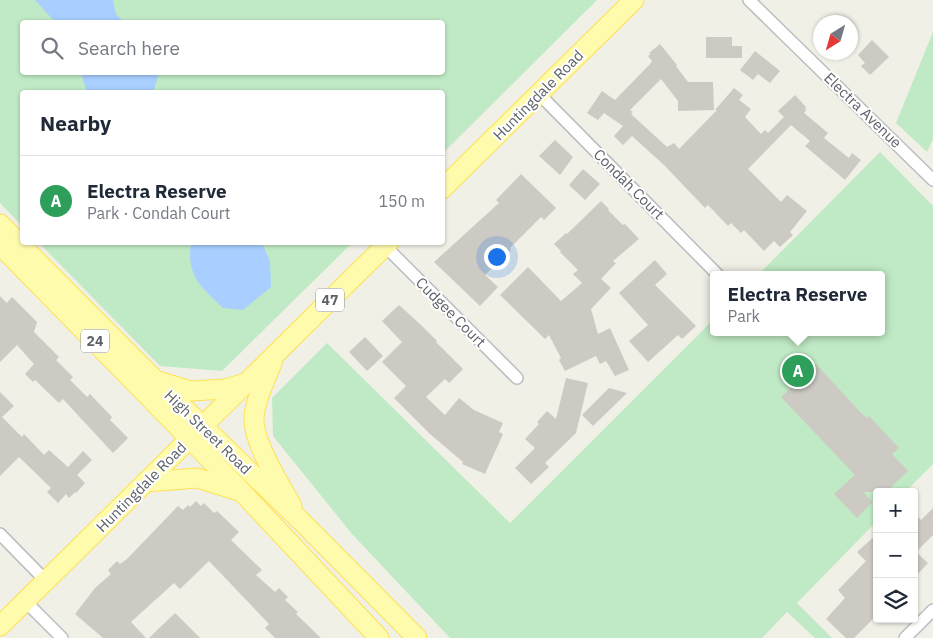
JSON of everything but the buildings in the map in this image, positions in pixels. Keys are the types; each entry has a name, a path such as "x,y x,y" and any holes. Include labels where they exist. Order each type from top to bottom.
{"main road":[{"name":"Huntingdale Road","path":"445,186 634,0"},
{"name":"High Street Road","path":"0,224 20,244"},
{"name":"High Street Road","path":"0,245 242,492 379,638"},
{"name":"High Street Road","path":"21,245 417,638"},
{"name":"Huntingdale Road","path":"0,626 386,245"},
{"path":"275,355 262,387 254,417 256,433 277,478 302,522"},
{"path":"155,380 190,391 225,389 247,382"},
{"path":"146,482 197,478 242,492"}],"street":[{"name":"Electra Avenue","path":"749,1 933,180"},
{"name":"Condah Court","path":"539,94 714,271"},
{"name":"Cudgee Court","path":"388,245 517,378"},
{"path":"0,534 46,581"},
{"path":"25,601 62,638"},
{"path":"905,638 933,610"}],"green space":[{"path":"0,0 597,0 445,151 445,90 20,90 20,224 0,203"},
{"path":"933,32 933,139 927,152 896,123"},
{"path":"880,152 933,206 933,464 909,488 873,488 873,525 797,603 832,638 815,638 787,612 762,638 450,638 352,534 273,436 272,398 327,343 510,523 710,323 710,336 885,336 885,271 762,271"},
{"path":"41,245 350,245 222,371 160,366"}],"water":[{"path":"35,0 113,0 116,14 122,20 53,20"},
{"path":"82,75 158,75 154,90 86,90"},
{"path":"191,245 263,245 270,261 271,287 243,310 223,308 197,280 193,273 190,254"}],"place":[{"name":"Electra Reserve","path":"798,371"}]}
